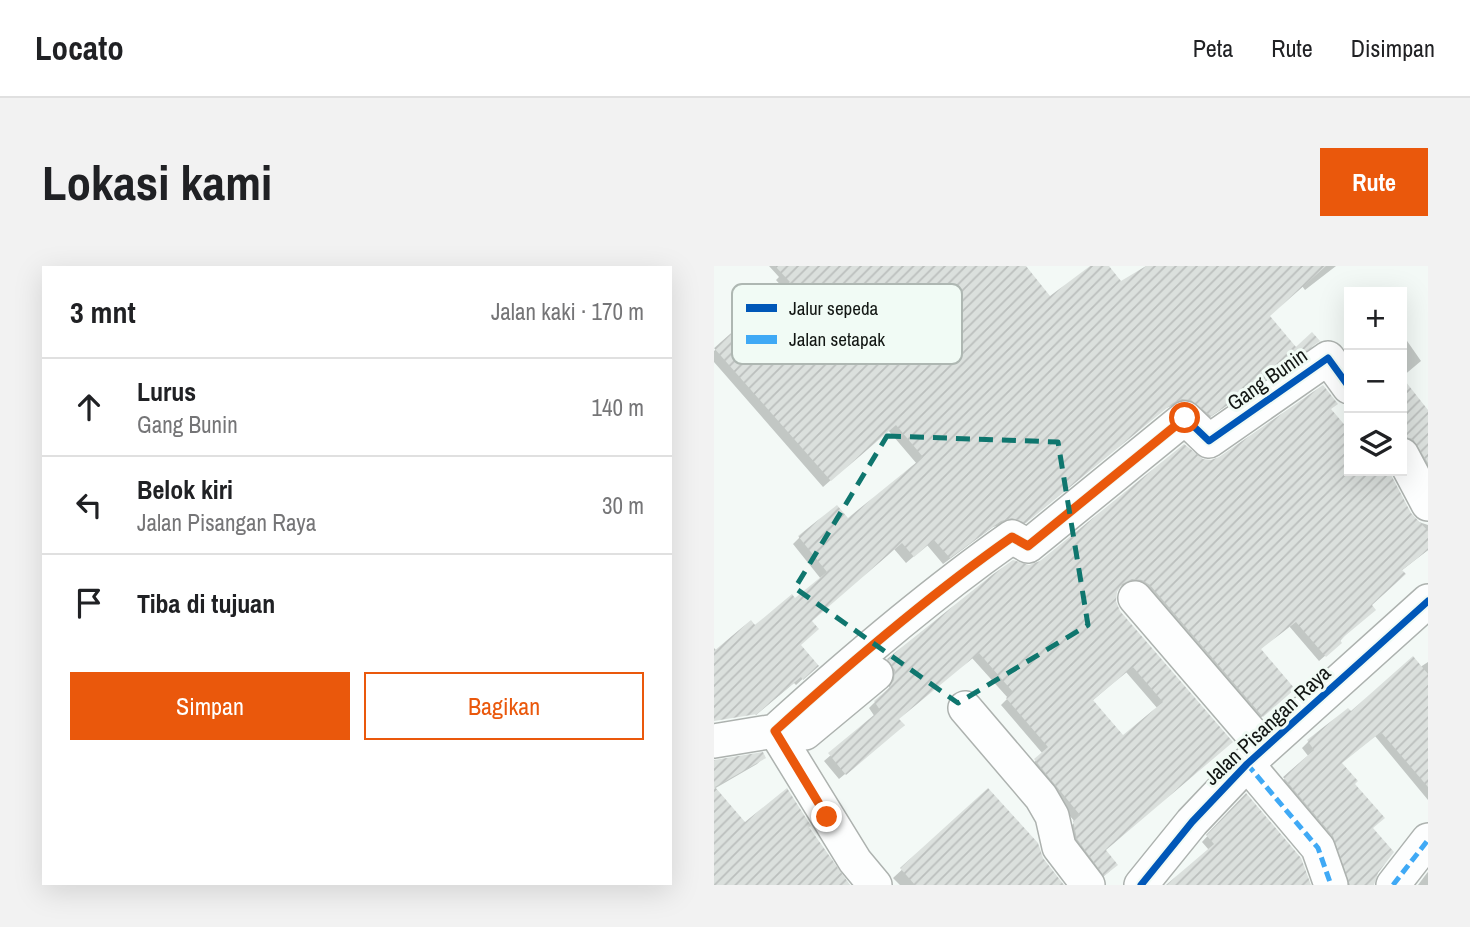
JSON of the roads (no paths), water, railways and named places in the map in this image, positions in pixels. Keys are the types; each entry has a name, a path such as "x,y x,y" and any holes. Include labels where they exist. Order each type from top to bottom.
{"street":[{"name":"Gang Bunin","path":"780,740 881,637 957,576 1012,537 1028,546 1185,418 1209,441 1328,358 1344,380"},
{"path":"1407,464 1428,504"},
{"path":"1135,598 1256,756 1318,848 1331,885"},
{"name":"Jalan Pisangan Raya","path":"1149,882 1192,822 1256,756 1428,601"},
{"path":"714,741 780,740 876,674"},
{"path":"965,708 1041,797 1052,816 1059,847 1088,885"},
{"path":"780,740 855,861 875,885"},
{"path":"1394,884 1428,840"}]}
